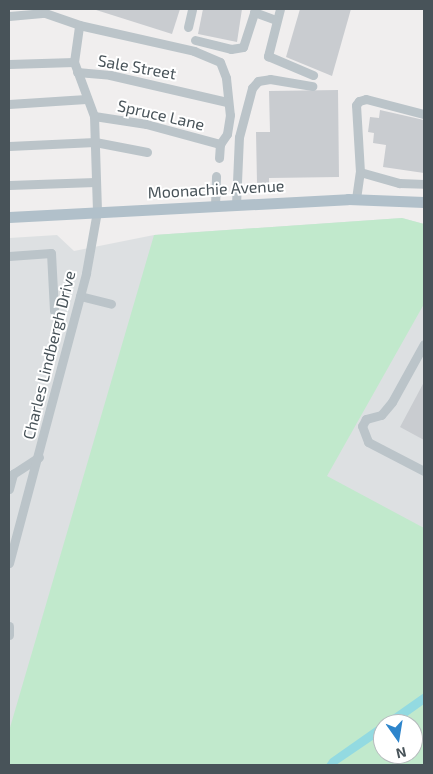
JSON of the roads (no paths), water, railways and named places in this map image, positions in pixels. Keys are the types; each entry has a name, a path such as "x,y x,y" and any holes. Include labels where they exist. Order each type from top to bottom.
{"main road":[{"name":"Moonachie Avenue","path":"9,217 356,199 424,202"}],"street":[{"path":"188,27 192,9"},
{"path":"280,9 268,56 314,75"},
{"path":"195,40 232,49 243,47 254,10 276,20"},
{"path":"9,16 45,13 79,25 211,56 224,68 229,120 227,134 220,144 219,158"},
{"path":"79,25 74,62 86,99 94,116"},
{"path":"9,64 74,62"},
{"name":"Sale Street","path":"77,72 110,75 192,92 227,102"},
{"path":"236,204 239,137 252,88 258,81 270,79 312,86"},
{"path":"9,104 86,99"},
{"path":"356,199 360,172 356,105 358,101 366,99 424,114"},
{"name":"Charles Lindbergh Drive","path":"9,563 11,543 39,457 80,296 97,211 94,116"},
{"name":"Spruce Lane","path":"94,116 146,124 220,144"},
{"path":"9,146 95,142 147,152"},
{"path":"360,172 399,183 424,184"},
{"path":"215,206 216,176"},
{"path":"9,185 95,182"},
{"path":"9,256 51,254 54,311"},
{"path":"80,296 111,304"},
{"path":"424,344 392,402 381,415 366,419 362,426 368,442 424,471"},
{"path":"9,489 13,474 39,457"},
{"path":"9,626 9,635"}],"water":[{"path":"424,693 424,704 410,714 394,714"},
{"path":"373,729 373,740 336,765 326,765 330,759"}]}
